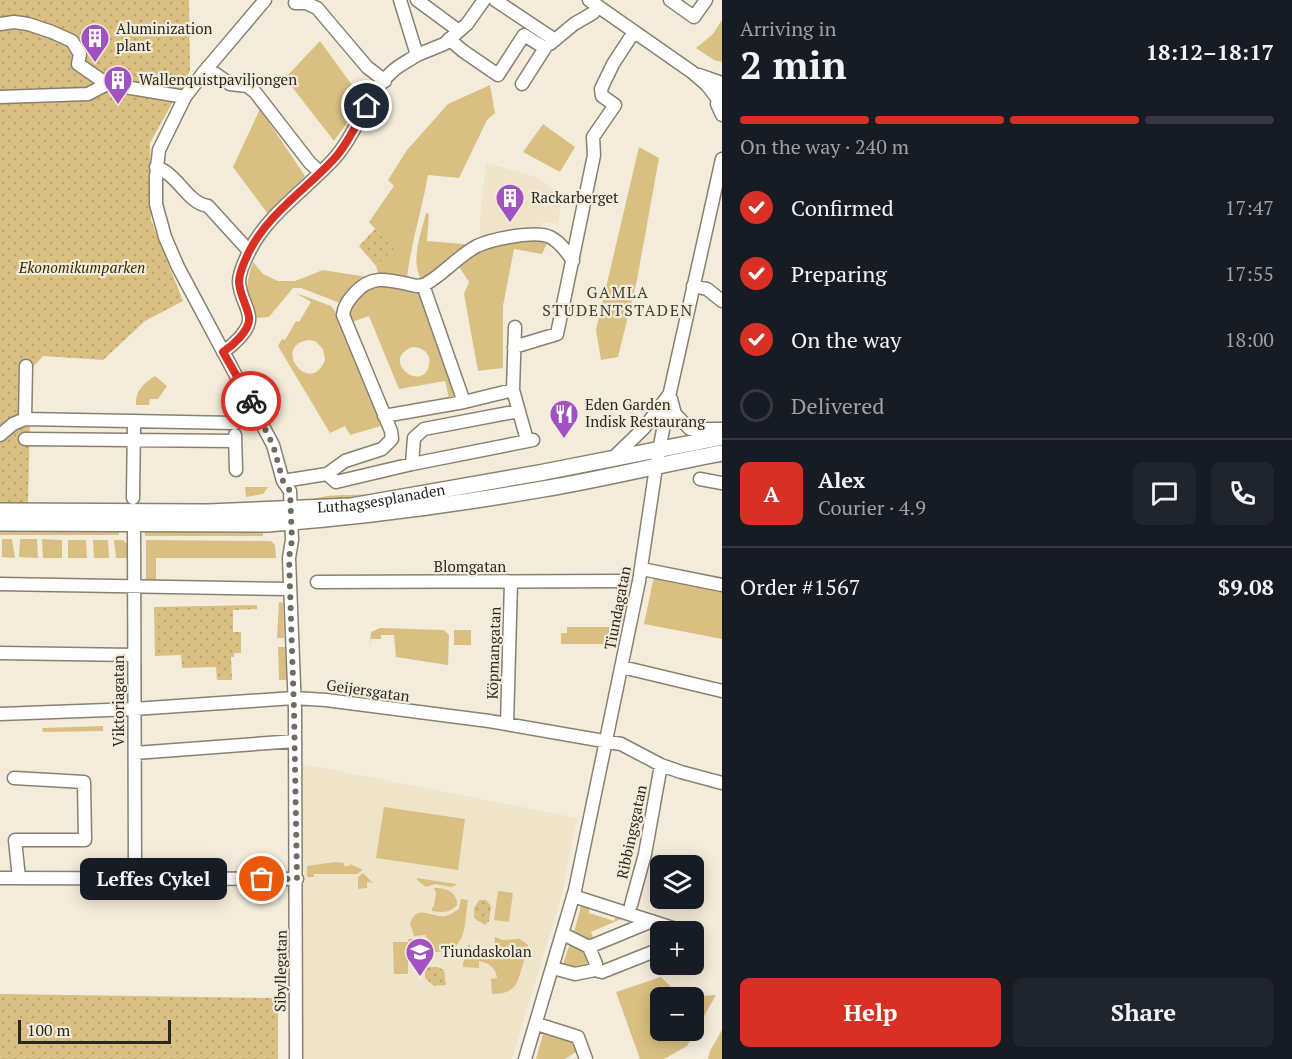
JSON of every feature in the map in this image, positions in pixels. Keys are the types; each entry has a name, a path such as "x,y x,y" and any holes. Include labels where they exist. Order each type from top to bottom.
{"main road":[{"name":"Luthagsesplanaden","path":"0,511 208,512 287,516 539,473 722,437"},
{"name":"Luthagsesplanaden","path":"0,523 134,524 395,511 543,489 722,453"}],"street":[{"path":"186,97 207,68 265,0"},
{"path":"400,0 417,55"},
{"path":"417,0 454,35 463,51 498,75 524,34 550,44"},
{"path":"223,352 235,344 249,321 242,300 239,280 249,251 259,235 334,160 374,95 393,71 417,55 444,44 467,24 484,0"},
{"path":"495,0 550,44"},
{"path":"670,0 694,17 706,0"},
{"path":"295,3 306,3 317,8 367,67 385,81"},
{"path":"522,84 550,44 574,24 593,13 594,3 720,94 718,109 722,115"},
{"path":"0,24 14,22 28,24 72,41 80,54 78,64 107,84 186,97"},
{"path":"514,346 557,334 594,155 593,137 615,105 603,96 600,89 630,38"},
{"path":"207,68 230,84 247,86 255,92 310,163 320,172"},
{"path":"692,72 722,83"},
{"path":"186,97 194,82 194,75"},
{"path":"0,97 88,94 107,84"},
{"name":"Sibyllegatan","path":"186,97 159,150 156,166 156,204 165,237 179,270 256,411 273,445 283,481 290,491 287,516 295,741 296,1059"},
{"name":"Tiundagatan","path":"525,1059 554,968 573,896 642,569 656,467 670,392 722,159"},
{"path":"156,166 168,172 199,205 208,206 249,251"},
{"path":"283,481 327,474 345,461 387,446 392,439 391,431 345,323 344,309 362,285 373,280 423,285 477,246 529,235 547,235 554,239 573,261"},
{"path":"423,285 464,402"},
{"path":"693,286 707,289 722,301"},
{"path":"327,474 336,482 530,440 513,390 515,327"},
{"path":"26,366 26,419"},
{"path":"384,416 464,402 513,390"},
{"path":"670,392 675,414 686,425 696,429 722,429"},
{"path":"614,457 644,428 670,392"},
{"path":"0,435 13,424 26,419 235,423 256,411"},
{"path":"412,464 414,438 424,429 519,411"},
{"path":"133,498 134,421"},
{"path":"235,423 236,470"},
{"path":"25,439 235,441"},
{"path":"700,479 722,483"},
{"name":"Viktoriagatan","path":"134,524 135,878"},
{"path":"642,569 722,585"},
{"name":"Blomgatan","path":"316,582 623,581"},
{"name":"Köpmangatan","path":"507,724 511,582"},
{"path":"0,584 290,589"},
{"path":"0,653 134,655"},
{"path":"622,667 722,691"},
{"name":"Geijersgatan","path":"0,714 134,709 294,698 326,700 507,724 621,744 661,765 722,783"},
{"path":"135,753 295,741"},
{"name":"Ribbingsgatan","path":"631,905 645,854 661,765"},
{"path":"14,778 84,782 85,840 15,840 19,878"},
{"path":"0,878 297,879"},
{"path":"573,896 650,923"},
{"path":"589,947 650,929"},
{"path":"563,934 589,947 596,964 595,970"},
{"path":"554,968 575,974 595,970 602,972 650,953"},
{"path":"537,1024 578,1037 582,1058"}],"shaded area":[{"path":"486,163 537,177 562,196 558,224 543,222 539,231 480,235"},
{"name":"Tiundaskolan","path":"299,763 577,818 561,898 512,1059 304,1059"}],"green space":[{"name":"Ekonomikumparken","path":"0,0 189,0 190,71 150,143 151,220 183,301 145,321 103,360 43,356 31,369 28,504 0,504"},
{"path":"722,20 722,62 714,60 696,48 713,34"},
{"path":"320,41 363,100 334,141 285,78"},
{"path":"490,85 495,113 487,120 459,178 428,175 407,278 379,276 376,266 393,249 369,222 394,186 388,180 407,150 448,104"},
{"path":"260,109 305,176 268,214 233,167"},
{"path":"543,124 575,147 560,172 523,152"},
{"path":"639,147 659,158 637,280 618,357 601,360 596,330"},
{"path":"426,213 429,214 427,241 474,245 426,279 420,278 416,262"},
{"path":"375,229 394,249 376,266 359,246"},
{"path":"537,238 548,241 542,254 514,249 503,306 503,368 478,371 464,294 469,282 458,265 496,246"},
{"path":"253,262 263,274 278,281 295,281 323,270 367,277 347,299 340,303 301,288 293,288 269,317 257,318 250,302 247,285"},
{"path":"372,284 420,287 459,396 449,398 445,381 399,389 369,316 352,322 347,313 348,308","holes":["416,347 428,354 430,361 425,373 412,376 401,366 400,360 403,353"]},
{"path":"296,293 331,306 335,311 381,426 350,435 345,426 330,433 278,346 282,339 285,340 296,321 299,322 311,302","holes":["309,340 315,341 323,349 325,360 318,370 311,374 303,372 297,366 293,359 293,351 298,344"]},
{"path":"155,376 167,386 158,399 150,399 149,405 136,405 141,388"},
{"path":"538,464 539,469 365,498 310,501 330,496 412,488"},
{"path":"245,487 268,487 263,494 246,497"},
{"path":"263,530 263,536 145,536 145,532"},
{"path":"0,531 119,531 119,535 0,535"},
{"path":"2,539 12,539 15,558 2,557"},
{"path":"20,539 37,539 38,558 19,557"},
{"path":"42,539 62,540 62,558 43,558"},
{"path":"68,540 86,540 87,558 68,558"},
{"path":"93,540 108,540 109,558 94,558"},
{"path":"114,540 123,540 128,545 129,558 116,558"},
{"path":"146,540 271,541 275,545 276,558 156,558 156,581 146,582"},
{"path":"654,576 722,589 722,639 644,624"},
{"path":"616,583 628,584 623,622 617,621"},
{"path":"279,602 283,603 284,638 277,638"},
{"path":"257,605 257,609 233,610 233,632 241,632 241,653 234,653 234,657 231,657 232,680 217,680 216,667 182,668 181,655 155,656 154,607"},
{"path":"567,627 619,627 617,644 561,644 561,633 567,633"},
{"path":"380,628 444,630 449,635 448,665 396,657 394,635 381,635 381,639 371,639 370,646 371,632"},
{"path":"454,630 471,630 471,645 454,645"},
{"path":"278,647 285,647 287,680 279,680"},
{"path":"103,726 103,731 43,732 42,728"},
{"path":"384,807 465,819 458,870 376,858"},
{"path":"344,863 344,866 350,864 363,870 357,874 314,874 314,877 307,877 307,866"},
{"path":"363,873 373,883 367,882 367,888 358,889 358,877"},
{"path":"417,878 456,885 451,887 435,884 426,887"},
{"path":"434,888 450,891 457,900 457,905 446,912 432,911 436,893"},
{"path":"498,891 513,893 509,922 494,920"},
{"path":"461,899 468,900 465,927 459,942 454,947 446,951 435,952 425,935 414,936 410,923 413,917 421,913 447,916 459,909"},
{"path":"479,900 486,900 491,906 489,921 485,925 474,918 474,908"},
{"path":"582,903 590,905 589,913 614,921 617,913 628,916 591,932 594,940 588,942 574,932"},
{"path":"495,937 502,940 520,939 528,945 519,977 514,986 511,990 500,994 492,994 491,979 497,978 491,966 479,961 479,968 463,967 469,943 476,954 489,952 494,945"},
{"path":"408,939 423,939 429,945 432,944 432,950 430,952 410,952"},
{"path":"393,942 408,942 408,974 394,974"},
{"path":"570,943 584,948 590,960 586,965 570,970 563,965"},
{"path":"425,967 437,967 444,970 446,985 434,986 425,978"},
{"path":"661,977 671,987 650,987 650,1041 690,1041 687,1046 664,1059 640,1059 616,992"},
{"path":"0,994 278,998 278,1059 0,1059"},
{"path":"716,995 704,1016 704,996"},
{"path":"722,1030 722,1059 708,1059 710,1051"},
{"path":"544,1031 569,1039 576,1052 565,1059 536,1059"}],"way so far":[{"path":"251,401 273,445 283,481 290,491 292,540 289,558 297,879 262,879"}],"place":[{"name":"Aluminization plant","path":"95,64"},
{"name":"Wallenquistpaviljongen","path":"118,106"},
{"name":"Rackarberget","path":"510,224"},
{"name":"Eden Garden Indisk Restaurang","path":"564,440"},
{"name":"Leffes Cykel","path":"262,879"},
{"name":"Tiundaskolan","path":"420,978"}],"district":[{"name":"GAMLA STUDENTSTADEN","path":"618,301"}],"route":[{"path":"251,401 223,352 235,344 249,321 242,300 239,280 249,251 259,235 295,195 334,160 367,106"}]}
